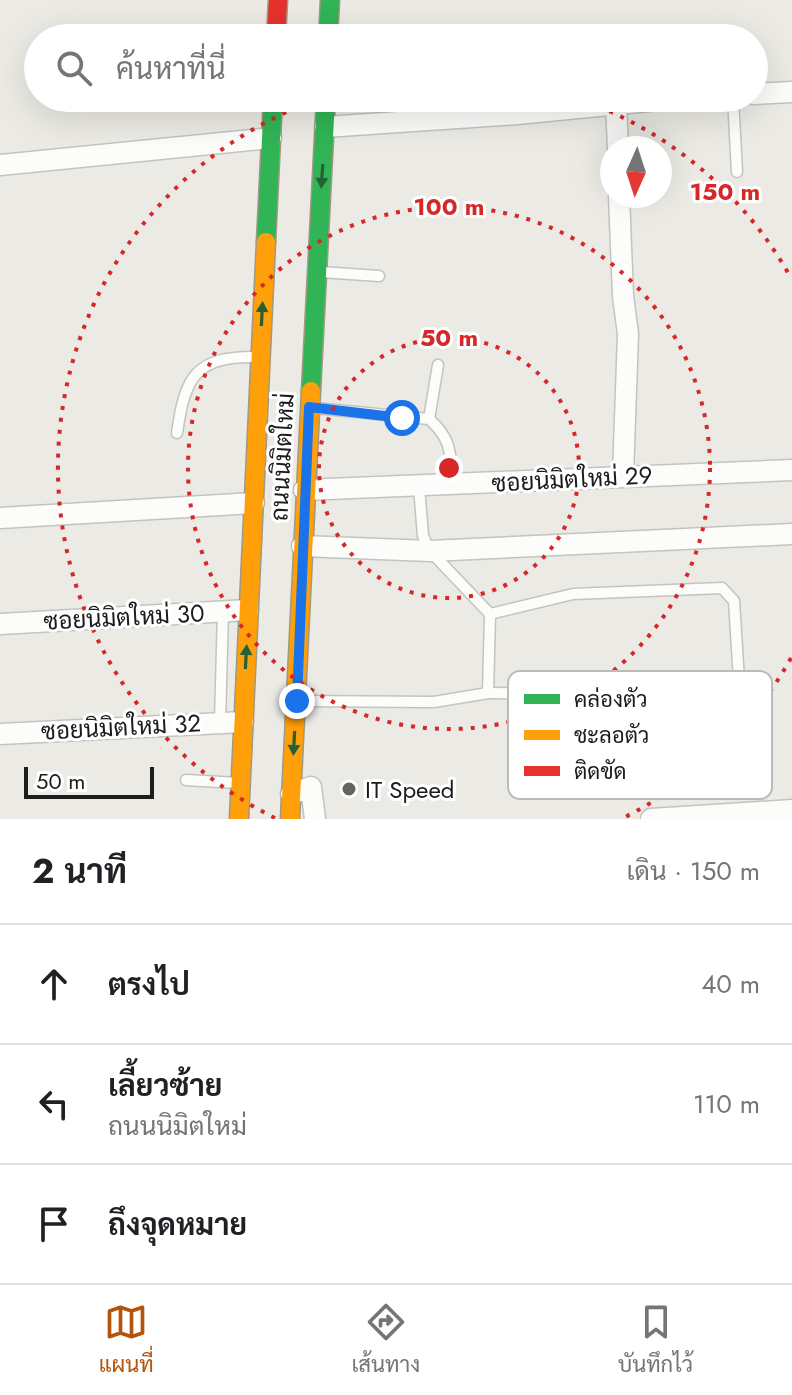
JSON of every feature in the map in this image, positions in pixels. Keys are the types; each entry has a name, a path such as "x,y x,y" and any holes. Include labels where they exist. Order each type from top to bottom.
{"main road":[{"path":"277,24 278,0"},
{"path":"329,24 330,0"},
{"name":"ถนนนิมิตใหม่","path":"239,819 272,112"},
{"name":"ถนนนิมิตใหม่","path":"290,819 304,490 300,397 315,272 326,112"},
{"path":"259,393 300,397"}],"street":[{"path":"768,93 792,92"},
{"path":"325,127 534,112"},
{"path":"616,112 617,136"},
{"path":"0,165 271,138"},
{"path":"619,208 623,296 628,334 623,475"},
{"name":"ซอยนิมิตใหม่ 29","path":"304,490 792,470"},
{"path":"0,518 254,503"},
{"path":"302,546 430,551 792,534"},
{"name":"ซอยนิมิตใหม่ 30","path":"0,624 248,610"},
{"name":"ซอยนิมิตใหม่ 32","path":"0,734 243,722"},
{"path":"291,794 311,787 315,819"},
{"path":"651,819 792,810"}],"lane":[{"path":"734,112 737,172"},
{"path":"315,272 379,276"},
{"path":"177,433 182,396 192,379 217,360 259,357"},
{"path":"429,419 438,365"},
{"path":"300,397 429,419 445,432 450,448 453,485"},
{"path":"419,487 423,536 430,551 490,614 488,693"},
{"path":"490,614 573,594 722,588 734,601 738,671"},
{"path":"220,721 223,612"},
{"path":"297,701 434,702 488,693 508,693"},
{"path":"186,780 240,783"}],"traffic: fast":[{"path":"329,24 330,0"},
{"path":"266,242 272,112"},
{"path":"311,391 325,112"}],"traffic: slow":[{"path":"239,819 266,242"},
{"path":"290,819 311,391"}],"traffic: jam":[{"path":"277,24 278,0"}],"place":[{"name":"IT Speed","path":"349,789"}],"route":[{"path":"297,701 309,407 402,418"}]}
